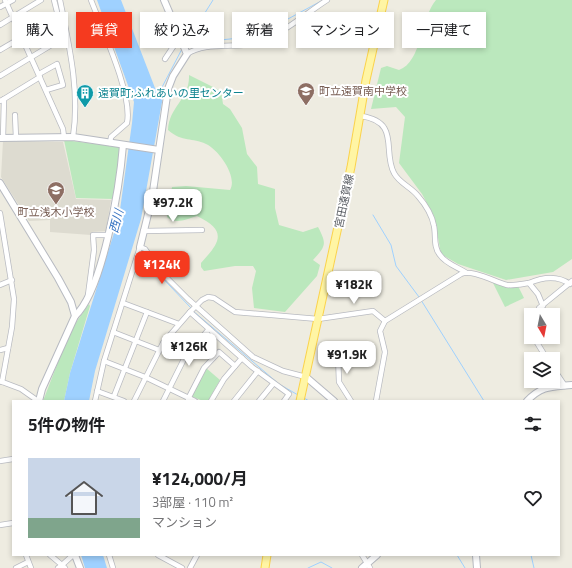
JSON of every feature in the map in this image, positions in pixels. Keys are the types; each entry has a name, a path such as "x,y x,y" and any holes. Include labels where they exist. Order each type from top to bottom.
{"main road":[{"name":"宮田遠賀線","path":"301,398 361,116 366,80 384,0"},
{"path":"265,568 268,556"}],"street":[{"path":"0,7 6,2 13,0"},
{"path":"21,12 41,0"},
{"path":"54,0 57,12"},
{"path":"60,0 71,51 76,96 73,137"},
{"path":"90,0 123,87 128,106 128,123 111,137 110,142"},
{"path":"164,0 169,12"},
{"path":"95,400 104,361 140,247 152,198 157,150 168,89 173,76 187,54 202,48 250,44 264,39 327,0"},
{"path":"6,2 12,15"},
{"path":"0,25 12,18"},
{"path":"0,50 12,43"},
{"path":"27,48 63,128 64,137"},
{"path":"0,76 46,48"},
{"path":"165,59 172,48"},
{"path":"184,48 187,54"},
{"path":"46,90 63,85 57,64 2,100 1,138 73,137 157,150"},
{"path":"15,115 16,138"},
{"path":"361,116 374,119 387,133 391,168 398,178 418,196 429,212 434,224 438,254 442,259 465,272 509,285 529,283 540,279 561,278 571,282 539,308"},
{"path":"39,400 42,388 74,316 83,308 88,297 108,235 126,146"},
{"path":"0,183 58,278 71,302 74,316"},
{"path":"0,213 12,280 13,307 8,348 1,381 21,389 38,400"},
{"path":"143,231 202,230"},
{"path":"88,297 94,250 93,235 108,235"},
{"path":"140,247 145,249 161,272 253,357 283,371 306,377 333,400"},
{"path":"376,400 385,352 380,331 385,320 465,272"},
{"path":"0,286 12,280"},
{"path":"529,283 538,294 542,306"},
{"path":"134,400 159,350 190,312 208,297 214,298 235,312 318,319 373,311 385,320"},
{"path":"123,303 179,324"},
{"path":"97,391 112,398 147,312"},
{"path":"190,312 273,384 289,394 285,400"},
{"path":"164,400 184,359 209,329"},
{"path":"113,332 159,350"},
{"path":"197,343 213,358"},
{"path":"340,344 338,355 339,382 350,400"},
{"path":"0,350 8,348"},
{"path":"104,361 169,389 188,400 201,373 219,352 235,366"},
{"path":"211,400 217,388 242,358"},
{"path":"235,400 258,371"},
{"path":"560,379 565,386"},
{"path":"260,400 273,384"},
{"path":"560,386 572,385"},
{"path":"528,400 540,388"},
{"path":"0,461 12,459"},
{"path":"0,525 12,523"},
{"path":"26,556 31,568"},
{"path":"51,556 62,567 73,556"},
{"path":"74,556 80,568"},
{"path":"109,556 113,568"},
{"path":"160,556 182,568"},
{"path":"190,568 196,556"},
{"path":"362,556 366,567 376,556"},
{"path":"476,556 478,568"},
{"path":"16,568 28,562"}],"shaded area":[{"path":"3,141 63,142 76,199 111,200 106,231 91,232 91,235 50,232 50,220 29,221 1,177"}],"green space":[{"path":"436,0 572,0 572,259 553,272 506,280 458,264 441,254 434,216 422,194 399,163 405,117 396,107 371,109 381,68 387,66 399,70 407,65 417,48 486,48 486,12 429,12"},
{"path":"189,75 221,91 223,104 230,109 242,128 247,154 257,167 258,184 275,189 275,208 279,225 303,232 318,227 323,237 323,248 313,260 320,265 317,276 285,312 254,308 252,288 256,271 253,266 235,266 204,271 201,267 201,263 213,249 218,237 217,232 207,221 197,216 177,221 167,217 172,187 186,186 230,190 232,185 226,164 211,147 201,142 178,137 168,130 169,122 175,108 186,90"},
{"path":"64,140 120,147 113,199 76,198"},
{"path":"492,281 518,286 524,298 505,307"},
{"path":"89,304 90,306 70,373 64,400 43,400 70,331"},
{"path":"206,368 220,380 209,400 201,400 191,396"}],"water":[{"path":"97,0 121,0 126,12 101,12"},
{"path":"132,28 155,88 164,91 141,219 95,371 89,400 64,400 70,373 119,217 134,102 114,48 132,48"},
{"path":"81,556 103,556 107,568 85,568"}],"waterway":[{"path":"205,12 213,0"},
{"path":"224,40 249,37 262,33 323,0"},
{"path":"160,91 182,49"},
{"path":"373,215 391,245 396,266 419,297"},
{"path":"137,261 150,265 191,308"},
{"path":"421,300 483,400"},
{"path":"193,311 279,384 298,395"},
{"path":"533,400 539,394"},
{"path":"458,556 465,568"},
{"path":"531,556 534,568"},
{"path":"308,568 321,562 332,568"}],"place":[{"name":"町立遠賀南中学校","path":"306,106"},
{"name":"遠賀町;ふれあいの里センター","path":"85,108"},
{"name":"町立浅木小学校","path":"56,205"}],"water label":[{"name":"西川","path":"116,221"}]}
